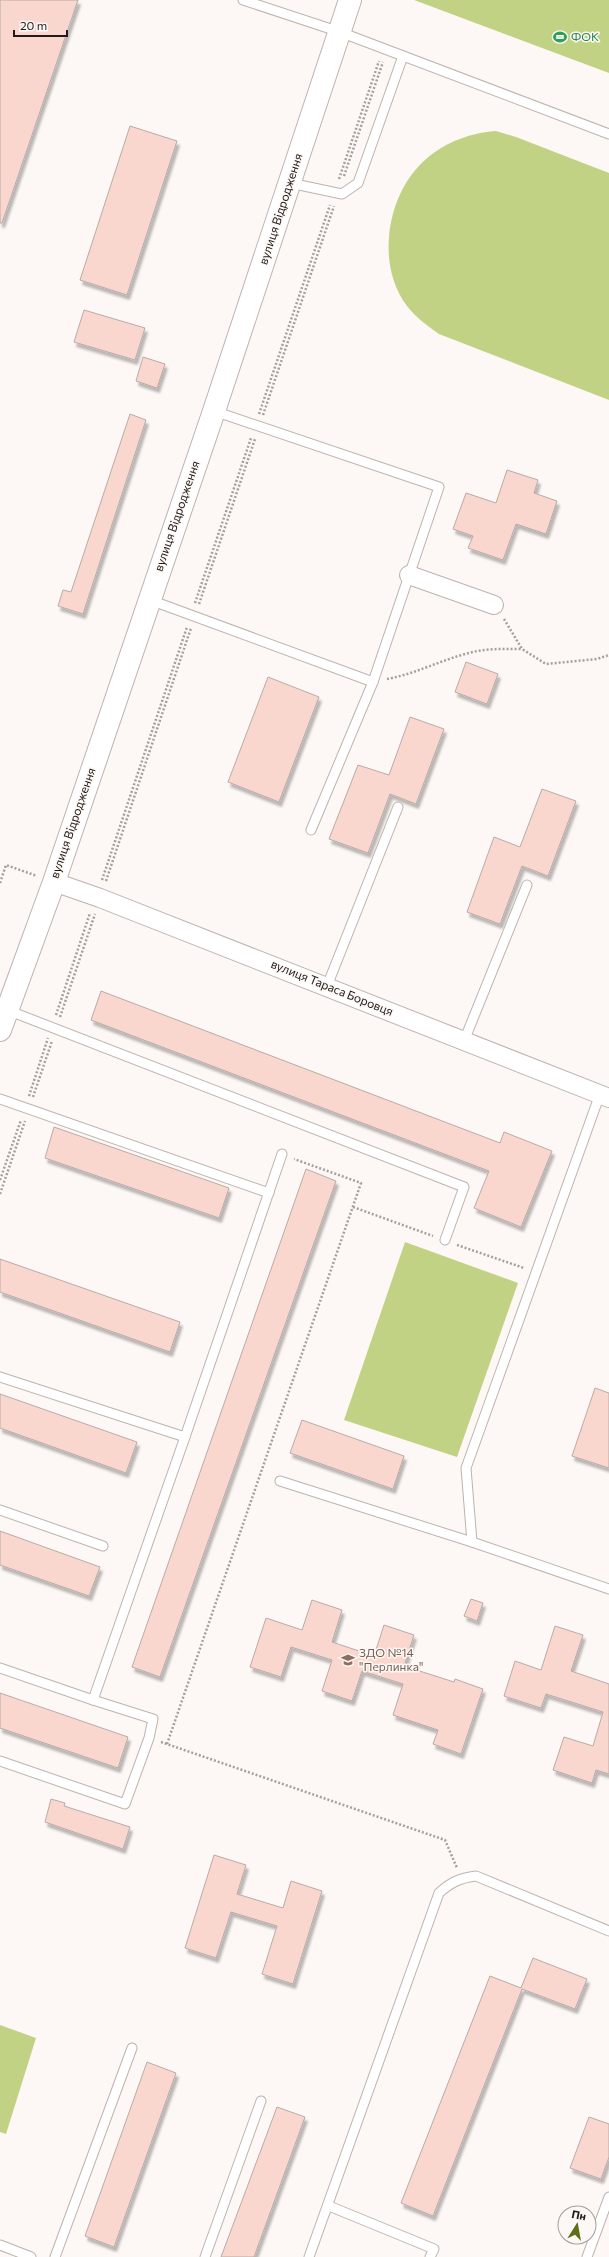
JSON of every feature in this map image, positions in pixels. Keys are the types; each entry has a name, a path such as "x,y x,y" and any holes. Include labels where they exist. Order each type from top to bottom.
{"street":[{"name":"вулиця Відродження","path":"0,1030 54,882 148,600 214,412 350,0"},
{"path":"408,575 494,606"},
{"name":"вулиця Тараса Боровця","path":"54,882 100,898 327,986 605,1096"}],"lane":[{"path":"243,0 340,32 609,134"},
{"path":"290,183 342,194 358,183 403,56"},
{"path":"214,412 439,487 373,682 311,830"},
{"path":"148,600 373,682"},
{"path":"327,986 398,807"},
{"path":"464,1041 527,885"},
{"path":"7,1010 464,1187 444,1240"},
{"path":"472,1542 466,1468 605,1096"},
{"path":"0,1099 269,1193"},
{"path":"93,1700 282,1154"},
{"path":"0,1377 185,1437"},
{"path":"280,1481 472,1542 609,1589"},
{"path":"0,1510 103,1546"},
{"path":"0,1668 153,1719 149,1738 125,1804 0,1762"},
{"path":"309,2257 439,1893 450,1883 461,1878 476,1876 609,1931"},
{"path":"55,2257 132,2048"},
{"path":"205,2257 262,2100"},
{"path":"587,2257 609,2197"},
{"path":"328,2206 434,2249 430,2257"},
{"path":"0,2245 31,2257"}],"path":[{"path":"494,606 512,631 522,649 546,664 597,660 609,655"},
{"path":"373,682 401,676 470,652 493,649 522,649"},
{"path":"0,883 6,865 54,882"},
{"path":"167,1744 361,1183 282,1154"},
{"path":"149,1738 445,1840 461,1878"}],"green space":[{"name":"ФОК","path":"414,0 609,0 609,73"},
{"path":"496,131 516,137 609,173 609,400 439,334 422,322 407,306 394,282 389,255 389,237 393,215 400,195 409,178 422,163 437,151 454,141 474,134"},
{"path":"405,1242 518,1283 457,1457 344,1420"},
{"path":"0,2025 36,2038 6,2134 0,2132"}],"building":[{"path":"0,0 78,0 2,223 0,223"},
{"path":"130,126 177,141 127,295 80,280"},
{"path":"84,310 145,328 135,360 74,342"},
{"path":"143,357 165,364 157,388 136,381"},
{"path":"130,414 146,420 83,614 58,606 63,590 71,592"},
{"path":"507,470 538,480 534,493 557,501 546,534 516,524 503,560 468,548 473,536 453,529 466,493 496,503"},
{"path":"466,662 498,674 487,704 455,692"},
{"path":"268,677 319,697 279,802 228,782"},
{"path":"410,717 444,729 416,804 390,794 368,853 329,839 358,765 389,775"},
{"path":"542,789 576,801 548,876 522,866 500,924 467,912 494,837 520,847"},
{"path":"101,991 500,1143 504,1132 552,1151 521,1227 474,1208 489,1171 91,1020"},
{"path":"54,1127 229,1188 219,1218 45,1158"},
{"path":"306,1169 336,1181 160,1677 132,1667"},
{"path":"0,1259 180,1322 170,1352 0,1292"},
{"path":"595,1388 609,1393 609,1468 572,1456"},
{"path":"0,1394 137,1442 126,1473 0,1428"},
{"path":"302,1420 404,1456 393,1489 290,1453"},
{"path":"0,1531 100,1567 89,1596 0,1565"},
{"path":"471,1599 483,1603 477,1621 464,1616"},
{"path":"312,1600 342,1610 332,1642 374,1656 384,1625 414,1635 404,1666 454,1682 455,1679 483,1689 461,1754 433,1744 438,1730 393,1715 403,1684 362,1671 352,1701 322,1691 332,1660 291,1647 281,1677 250,1667 266,1618 302,1630"},
{"path":"555,1626 583,1635 571,1671 609,1684 609,1774 596,1770 592,1783 553,1770 564,1737 593,1746 603,1712 546,1694 541,1708 504,1696 515,1661 541,1670"},
{"path":"0,1693 128,1737 118,1768 0,1728"},
{"path":"51,1799 65,1803 64,1806 130,1827 123,1849 45,1822"},
{"path":"214,1855 246,1865 237,1894 283,1908 291,1881 322,1891 293,1984 262,1974 277,1926 231,1912 216,1958 185,1948"},
{"path":"533,1958 587,1979 575,2009 522,1989 433,2216 401,2203 490,1976 521,1988"},
{"path":"147,2062 176,2073 114,2247 85,2236"},
{"path":"277,2107 305,2117 254,2257 221,2257"},
{"path":"589,2117 609,2124 609,2157 601,2179 570,2168"}],"place":[{"name":"ФОК","path":"560,37"},
{"name":"ЗДО №14 \"Перлинка\"","path":"348,1660"}]}
